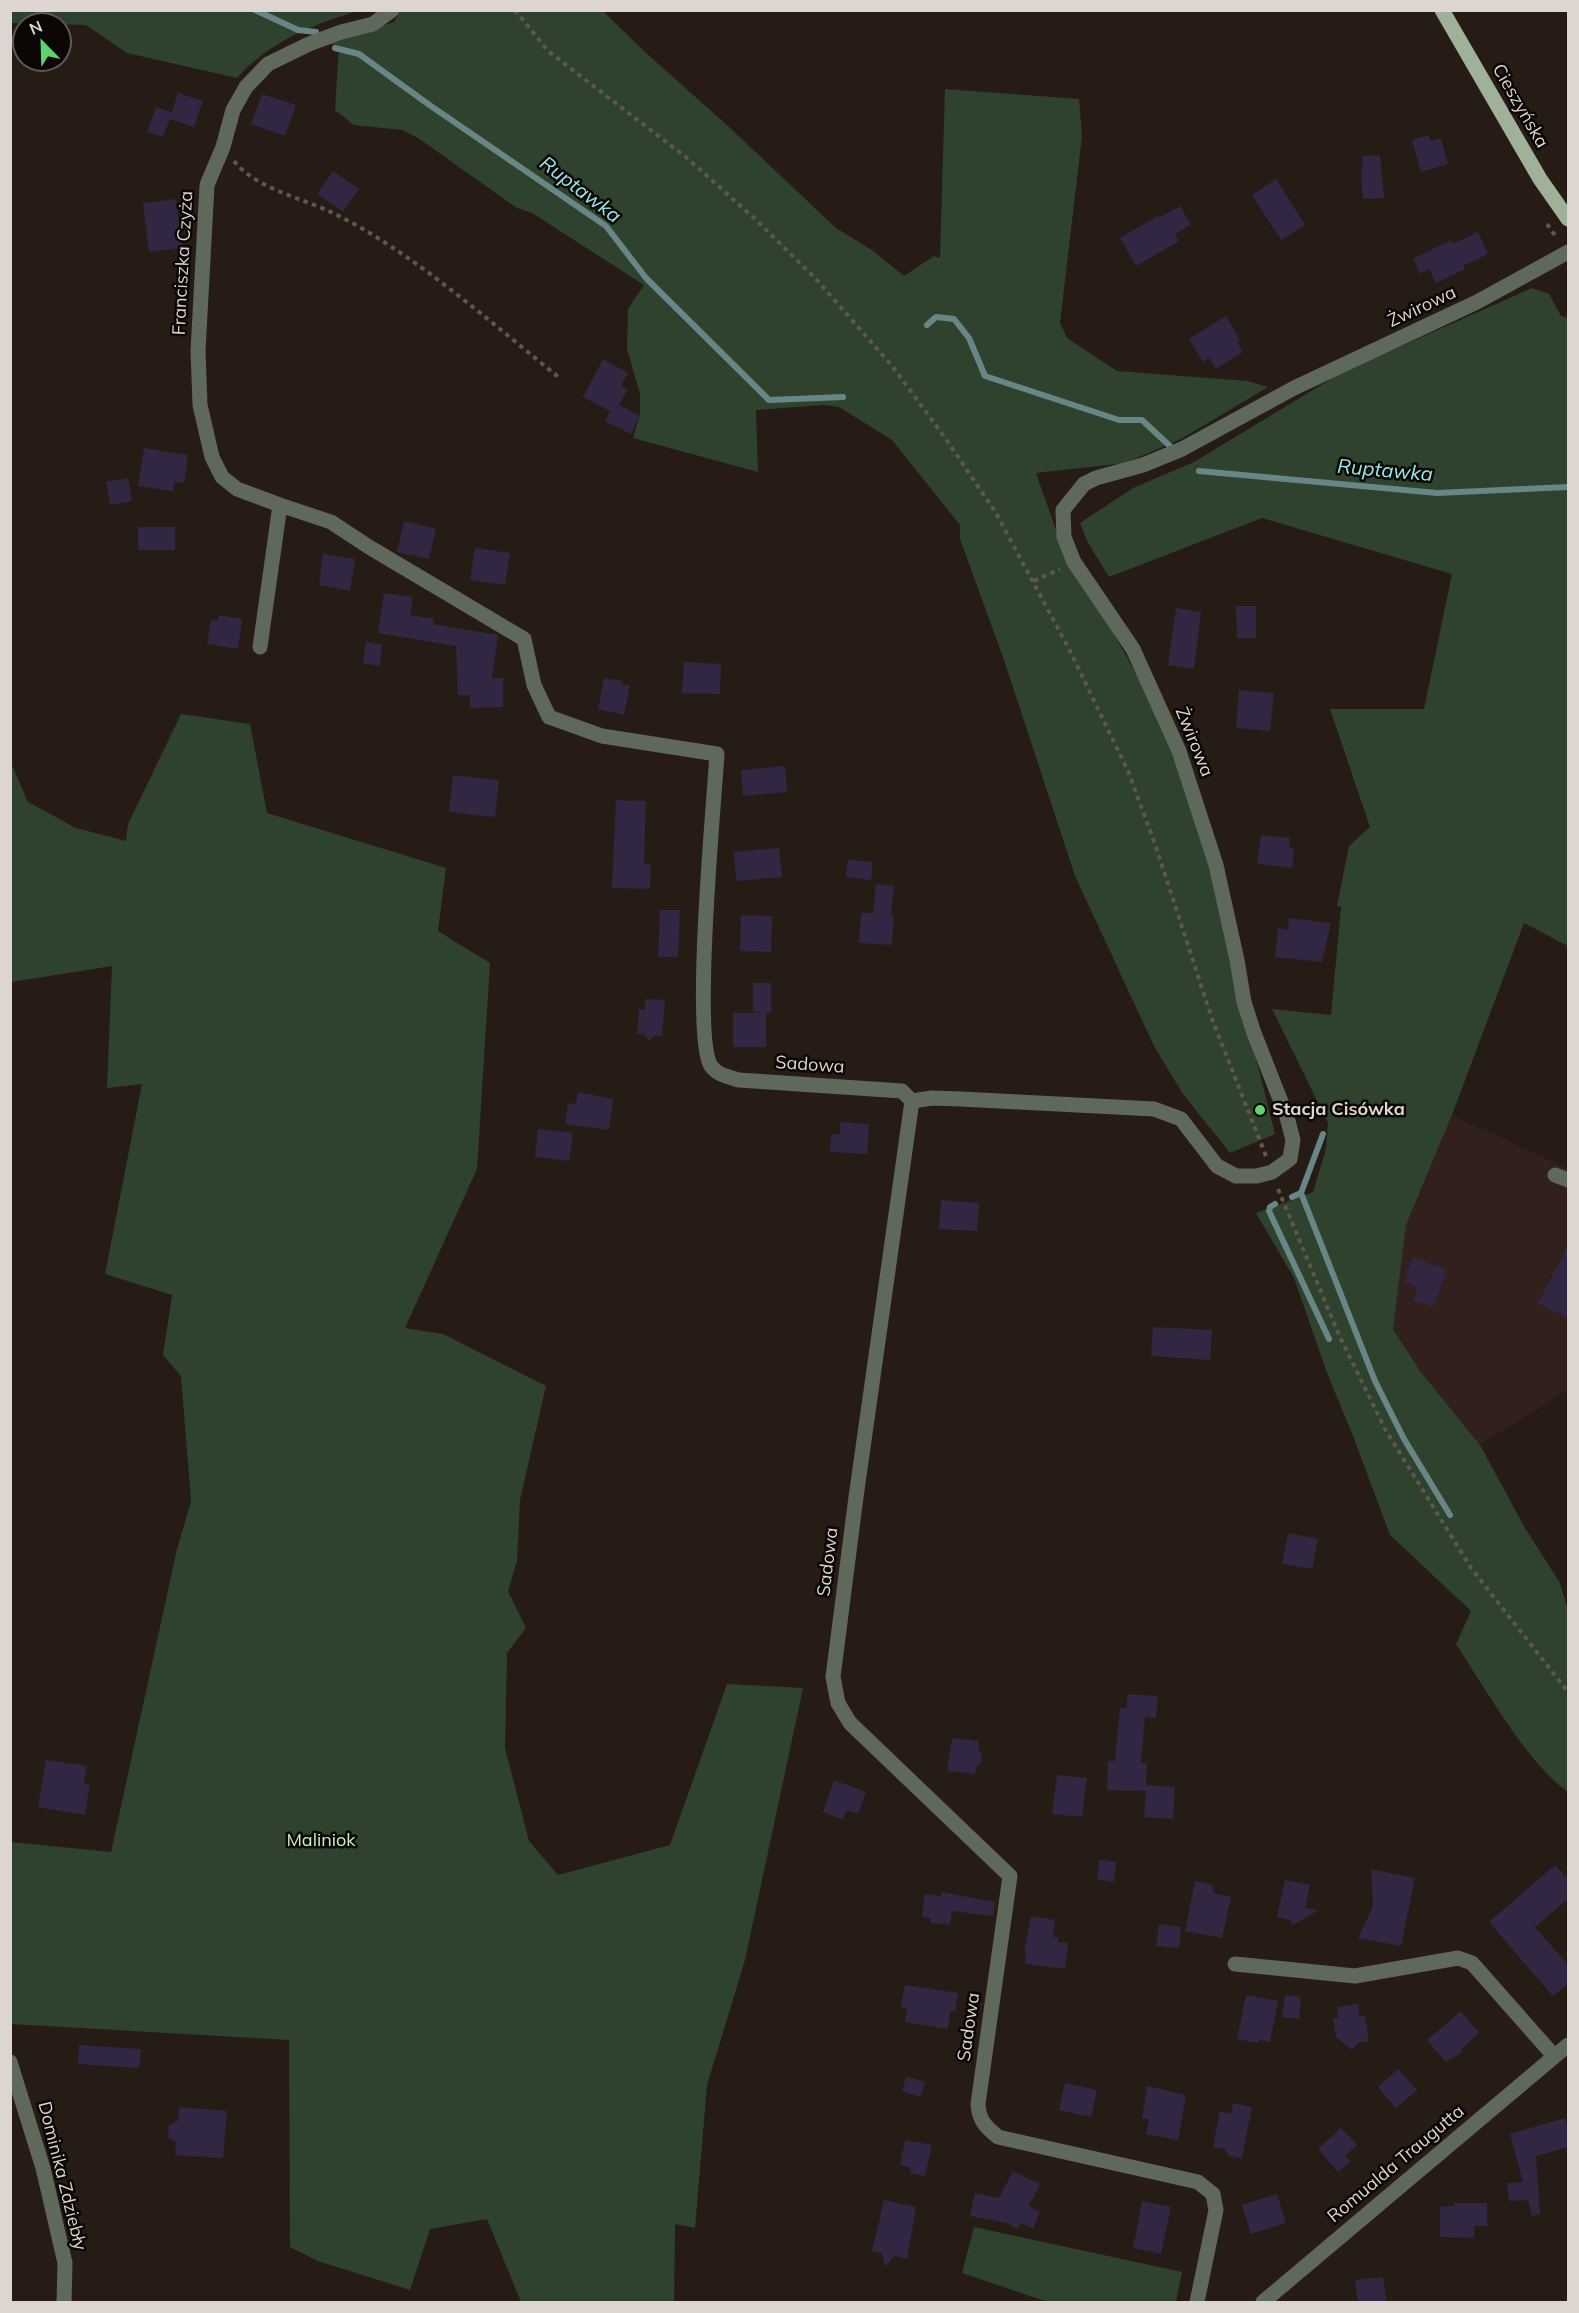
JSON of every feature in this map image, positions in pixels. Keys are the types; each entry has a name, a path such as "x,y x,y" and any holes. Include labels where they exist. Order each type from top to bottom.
{"main road":[{"name":"Cieszyńska","path":"1442,10 1540,179 1569,219"}],"street":[{"name":"Franciszka Czyża","path":"392,10 374,24 309,44 268,64 246,87 233,110 223,147 207,185 198,351 200,405 212,457 222,477 237,489 331,522 524,639 534,685 549,717 602,736 717,754"},
{"name":"Żwirowa","path":"1272,1172 1290,1160 1293,1140 1287,1117 1244,1002 1216,865 1179,751 1133,650 1074,562 1064,537 1062,523 1064,510 1084,484 1096,478 1143,465 1182,449 1294,388 1477,302 1569,252"},
{"path":"260,647 280,505"},
{"name":"Sadowa","path":"717,754 704,967 705,1050 711,1066 720,1074 739,1080 902,1091 912,1101 857,1485 833,1677 838,1703 850,1723 1010,1876 978,2104 979,2116 985,2127 998,2137 1198,2182 1213,2194 1216,2210 1197,2302"},
{"path":"912,1101 932,1098 1154,1109 1181,1119 1218,1166 1236,1176 1257,1176 1272,1172"},
{"path":"1235,1964 1355,1976 1458,1958 1472,1963 1554,2056"},
{"name":"Romualda Traugutta","path":"1263,2302 1569,2045"},
{"name":"Dominika Zdziebły","path":"10,2062 44,2168 65,2263 64,2302"}],"path":[{"path":"515,10 548,51 654,132 722,188 843,308 893,367 996,513 1090,690 1128,771 1149,825 1212,1019 1326,1308 1385,1429 1471,1568 1569,1692"},
{"path":"223,147 242,171 257,181 332,213 389,246 561,379"},
{"path":"1034,581 1074,562"}],"shaded area":[{"path":"1452,1115 1568,1169 1568,1390 1480,1445 1420,1371 1393,1329 1406,1225"}],"green space":[{"path":"11,10 357,10 292,36 263,54 237,78 127,53 86,25 72,25 72,12 12,12 11,23"},
{"path":"400,11 603,11 836,228 872,250 904,276 934,256 940,258 945,89 1079,99 1082,136 1060,323 1067,338 1117,371 1247,381 1268,387 1181,439 1125,463 1036,473 1064,553 1109,625 1144,688 1169,740 1219,893 1243,1007 1275,1134 1230,1153 1183,1094 1154,1046 1075,876 1004,660 960,539 960,525 892,440 839,407 824,405 756,410 758,472 633,438 640,415 640,394 627,349 628,309 644,285 532,213 517,208 418,138 402,130 354,125 335,110 339,46 325,43 394,22"},
{"path":"1532,288 1549,294 1561,316 1568,318 1568,946 1524,923 1452,1115 1406,1225 1393,1329 1420,1371 1480,1445 1525,1528 1560,1583 1568,1610 1568,1792 1552,1779 1522,1744 1456,1644 1471,1611 1390,1535 1327,1373 1294,1278 1256,1213 1313,1192 1326,1149 1328,1123 1272,1009 1331,1015 1341,907 1337,906 1349,846 1370,827 1330,709 1424,709 1452,574 1262,518 1109,577 1087,541 1080,523 1133,488 1194,462 1341,373"},
{"name":"Maliniok","path":"181,714 250,724 267,813 446,868 438,931 490,963 477,1169 405,1328 443,1334 546,1386 520,1500 517,1561 508,1591 526,1628 507,1653 505,1748 529,1841 558,1875 670,1845 727,1684 803,1688 745,1960 707,2085 695,2228 675,2224 674,2302 521,2302 487,2219 430,2229 410,2290 318,2261 290,2247 289,2040 11,2024 11,1842 111,1852 177,1549 191,1501 181,1376 163,1355 172,1295 105,1274 142,1084 107,1088 112,966 11,982 11,763 28,802 76,828 126,841 128,824"},
{"path":"974,2227 1182,2272 1176,2302 1048,2302 962,2273"}],"building":[{"path":"178,93 203,101 194,127 170,119 163,137 147,132 156,107 172,112"},
{"path":"262,94 296,105 285,136 251,124"},
{"path":"1429,135 1430,141 1441,138 1448,164 1421,172 1412,140"},
{"path":"1380,155 1384,198 1363,199 1361,176 1363,156"},
{"path":"333,171 359,189 343,212 317,194"},
{"path":"1276,179 1305,225 1281,240 1252,195"},
{"path":"176,199 182,248 149,252 143,203"},
{"path":"1180,206 1191,225 1175,234 1179,241 1136,266 1120,238"},
{"path":"1478,232 1488,254 1463,266 1465,269 1436,283 1429,269 1420,274 1413,259 1451,240 1453,244"},
{"path":"1226,316 1240,340 1237,342 1243,352 1216,369 1209,358 1203,362 1189,339"},
{"path":"603,359 628,373 621,386 628,389 619,405 640,416 631,434 605,421 610,411 583,397"},
{"path":"144,448 188,455 184,483 174,482 173,491 138,486"},
{"path":"128,478 132,501 110,505 106,482"},
{"path":"404,521 436,529 429,559 397,552"},
{"path":"138,527 175,527 175,550 138,550"},
{"path":"475,548 510,553 505,585 470,580"},
{"path":"323,554 355,559 350,591 319,585"},
{"path":"384,593 413,597 410,615 434,619 433,624 498,635 492,678 503,678 503,707 470,708 470,695 458,695 456,646 378,633"},
{"path":"1236,606 1256,606 1256,638 1237,638"},
{"path":"1176,608 1201,612 1194,669 1168,665"},
{"path":"219,615 242,619 238,649 207,644 211,620 218,621"},
{"path":"366,642 382,644 380,666 363,663"},
{"path":"684,662 721,664 720,694 682,693"},
{"path":"604,678 623,681 622,685 630,685 624,715 598,709"},
{"path":"1239,690 1274,693 1270,731 1236,728"},
{"path":"785,766 787,792 743,796 741,770"},
{"path":"453,775 499,780 495,817 449,812"},
{"path":"616,800 646,801 644,864 651,865 650,889 612,888"},
{"path":"1261,835 1290,838 1289,847 1294,848 1292,868 1257,864"},
{"path":"779,848 782,877 736,881 734,852"},
{"path":"848,860 873,862 871,880 846,877"},
{"path":"876,884 894,886 891,915 894,915 892,945 859,943 861,913 873,913"},
{"path":"660,910 680,910 678,957 658,957"},
{"path":"741,915 772,916 771,952 740,951"},
{"path":"1289,918 1331,923 1322,962 1275,957 1278,928 1288,930"},
{"path":"753,983 771,983 771,1013 753,1012"},
{"path":"645,999 665,1000 662,1036 656,1035 649,1041 643,1034 637,1034 639,1009 645,1010"},
{"path":"733,1013 766,1013 766,1047 733,1047"},
{"path":"578,1092 613,1099 609,1130 565,1124 568,1103 576,1104"},
{"path":"840,1122 869,1124 867,1154 830,1152 831,1134 840,1135"},
{"path":"538,1129 573,1133 569,1161 535,1157"},
{"path":"941,1200 979,1203 977,1231 939,1229"},
{"path":"1569,1244 1569,1319 1538,1303"},
{"path":"1413,1257 1447,1270 1433,1307 1413,1300 1418,1288 1404,1282"},
{"path":"1153,1327 1212,1330 1210,1360 1151,1356"},
{"path":"1288,1533 1318,1539 1312,1569 1282,1564"},
{"path":"1128,1694 1158,1696 1156,1718 1145,1717 1141,1763 1147,1763 1146,1785 1175,1787 1173,1819 1144,1817 1146,1791 1107,1790 1108,1761 1115,1761 1120,1708 1126,1708"},
{"path":"952,1738 979,1741 978,1749 982,1754 981,1763 976,1767 975,1774 947,1771"},
{"path":"46,1760 87,1766 84,1783 90,1784 85,1815 38,1807"},
{"path":"1057,1775 1087,1778 1082,1817 1052,1814"},
{"path":"834,1780 866,1792 858,1814 846,1810 843,1820 823,1812"},
{"path":"1099,1860 1116,1862 1114,1882 1097,1879"},
{"path":"1555,1865 1569,1880 1569,1898 1535,1927 1569,1966 1569,1983 1553,1996 1489,1922"},
{"path":"1371,1869 1415,1878 1401,1946 1358,1938 1372,1909"},
{"path":"1285,1880 1310,1885 1305,1908 1319,1910 1293,1925 1290,1920 1277,1917"},
{"path":"1195,1881 1213,1885 1213,1893 1231,1897 1222,1938 1185,1931"},
{"path":"941,1892 995,1902 993,1916 952,1911 950,1925 930,1923 931,1918 922,1917 925,1894 941,1896"},
{"path":"1031,1916 1055,1920 1053,1937 1058,1937 1058,1942 1068,1943 1065,1969 1025,1964 1026,1951 1024,1951"},
{"path":"1159,1924 1181,1927 1179,1948 1156,1946"},
{"path":"905,1985 958,1993 955,2012 950,2011 948,2029 905,2022 907,2008 901,2007"},
{"path":"1246,1995 1278,2001 1270,2042 1259,2040 1258,2043 1237,2039"},
{"path":"1285,1995 1301,1997 1299,2019 1282,2017"},
{"path":"1358,2004 1359,2016 1365,2015 1369,2041 1358,2043 1352,2050 1336,2037 1333,2019 1339,2018 1337,2007"},
{"path":"1461,2011 1479,2033 1461,2049 1461,2053 1446,2062 1427,2040"},
{"path":"79,2045 141,2049 139,2068 78,2064"},
{"path":"1398,2069 1417,2090 1396,2108 1378,2087"},
{"path":"906,2076 925,2082 920,2097 902,2091"},
{"path":"1065,2083 1097,2090 1091,2117 1059,2110"},
{"path":"1147,2086 1186,2095 1178,2140 1146,2134 1149,2119 1142,2118"},
{"path":"1233,2103 1252,2107 1242,2158 1229,2156 1225,2149 1213,2147 1220,2111 1231,2114"},
{"path":"179,2107 227,2111 223,2158 175,2155 176,2142 168,2137 169,2125 178,2121"},
{"path":"1565,2118 1569,2133 1569,2147 1536,2156 1540,2214 1532,2216 1528,2200 1509,2201 1507,2183 1523,2182 1510,2134"},
{"path":"1341,2128 1357,2145 1345,2156 1350,2162 1338,2172 1318,2149"},
{"path":"905,2140 932,2145 925,2176 910,2173 911,2168 900,2165"},
{"path":"1013,2171 1040,2184 1029,2206 1040,2212 1033,2229 1021,2223 1018,2229 1007,2223 970,2216 975,2193 999,2198"},
{"path":"1277,2194 1286,2223 1251,2234 1242,2205"},
{"path":"884,2200 916,2207 907,2259 894,2256 885,2267 882,2253 872,2251"},
{"path":"1142,2201 1171,2207 1161,2254 1133,2248"},
{"path":"1454,2203 1487,2203 1487,2226 1474,2226 1474,2238 1440,2237 1440,2207 1454,2206"},
{"path":"1383,2277 1387,2302 1358,2302 1355,2280"}],"waterway":[{"name":"Ruptawka","path":"255,10 298,30 316,32"},
{"name":"Ruptawka","path":"335,48 359,54 606,226 646,278 769,400 843,397"},
{"name":"Ruptawka","path":"927,325 936,317 954,319 969,338 985,376 1119,420 1142,420 1171,447"},
{"name":"Ruptawka","path":"1199,471 1437,493 1568,487"},
{"path":"1292,1197 1301,1193 1323,1134"},
{"path":"1301,1193 1375,1381 1404,1439 1450,1515"},
{"path":"1275,1204 1270,1207 1269,1211 1329,1339"}],"place":[{"name":"Stacja Cisówka","path":"1260,1110"}]}
